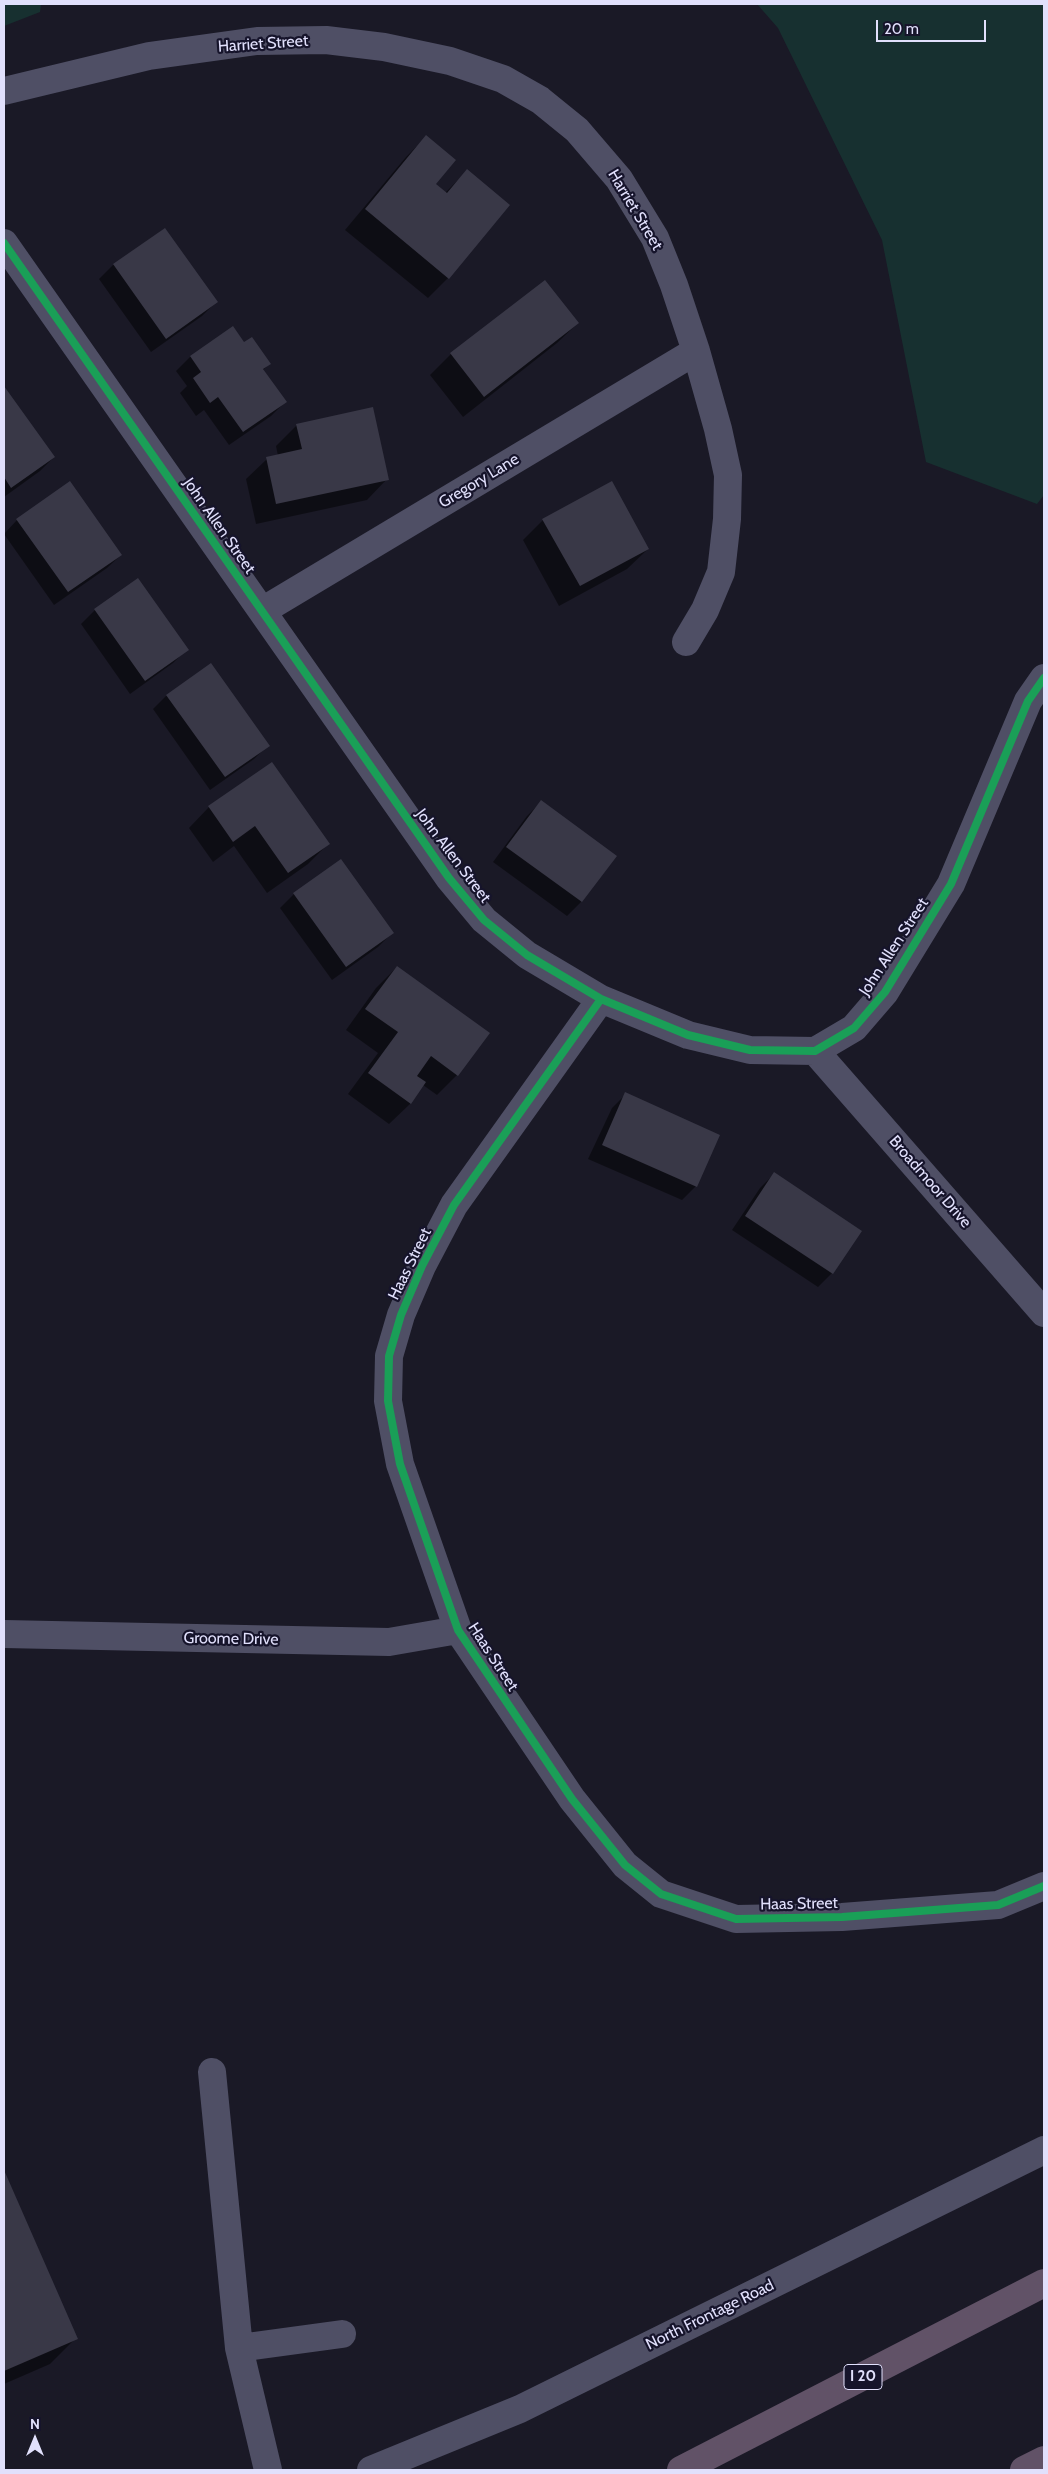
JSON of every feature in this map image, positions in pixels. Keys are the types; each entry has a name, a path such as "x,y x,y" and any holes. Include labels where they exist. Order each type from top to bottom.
{"highway":[{"name":"I 20","path":"681,2470 1044,2283"},
{"path":"1024,2470 1044,2460"}],"street":[{"name":"Harriet Street","path":"4,91 149,56 257,42 326,40 384,47 450,61 503,79 540,100 577,130 619,179 655,238 674,285 696,351 718,429 728,475 727,519 721,572 705,610 686,642"},
{"name":"John Allen Street","path":"4,243 449,878 484,920 527,955 600,999 688,1035 750,1050 815,1051 854,1028 890,984 951,884 1028,701 1044,678"},
{"name":"Gregory Lane","path":"262,611 696,351"},
{"name":"Haas Street","path":"600,999 454,1205 408,1298 389,1356 388,1401 400,1464 458,1630 572,1799 625,1865 662,1894 736,1919 842,1917 998,1904 1044,1886"},
{"name":"Broadmoor Drive","path":"815,1051 1044,1313"},
{"name":"Groome Drive","path":"4,1634 389,1642 458,1630"},
{"path":"212,2072 239,2348 268,2470"},
{"name":"North Frontage Road","path":"371,2470 520,2409 1044,2150"},
{"path":"239,2348 342,2334"}],"green space":[{"path":"4,4 41,4 40,12 4,26"},
{"path":"757,4 1044,4 1044,495 1037,504 926,462 882,240 778,28"}],"building":[{"path":"426,135 456,160 436,184 447,193 467,169 510,205 449,279 365,209"},
{"path":"165,228 218,302 166,339 113,264"},
{"path":"545,280 579,323 484,397 450,353"},
{"path":"233,326 244,342 252,337 271,364 263,369 287,402 243,432 218,397 210,403 193,378 201,372 190,356"},
{"path":"4,386 55,457 11,488 4,477"},
{"path":"373,407 389,480 276,504 266,457 302,449 296,424"},
{"path":"70,481 122,555 68,592 16,519"},
{"path":"612,481 649,549 580,586 542,519"},
{"path":"138,578 189,650 145,681 94,609"},
{"path":"211,663 270,746 225,777 166,695"},
{"path":"272,762 330,844 288,873 255,826 233,842 208,806"},
{"path":"541,800 617,856 582,902 506,847"},
{"path":"341,859 394,933 346,967 293,893"},
{"path":"397,966 490,1033 458,1076 431,1056 417,1076 426,1082 411,1104 368,1073 398,1032 365,1009"},
{"path":"625,1092 720,1135 697,1187 602,1145"},
{"path":"774,1172 862,1231 833,1274 745,1216"},
{"path":"4,2170 78,2339 4,2371"}],"cycle path":[{"path":"4,243 449,878 484,920 527,955 601,999 688,1035 750,1050 815,1051 854,1028 885,992 951,884 1028,701 1044,678"},
{"path":"601,999 454,1205 422,1266 401,1315 389,1356 388,1401 400,1464 458,1630 572,1799 625,1865 661,1894 736,1919 842,1917 998,1905 1044,1886"}]}
